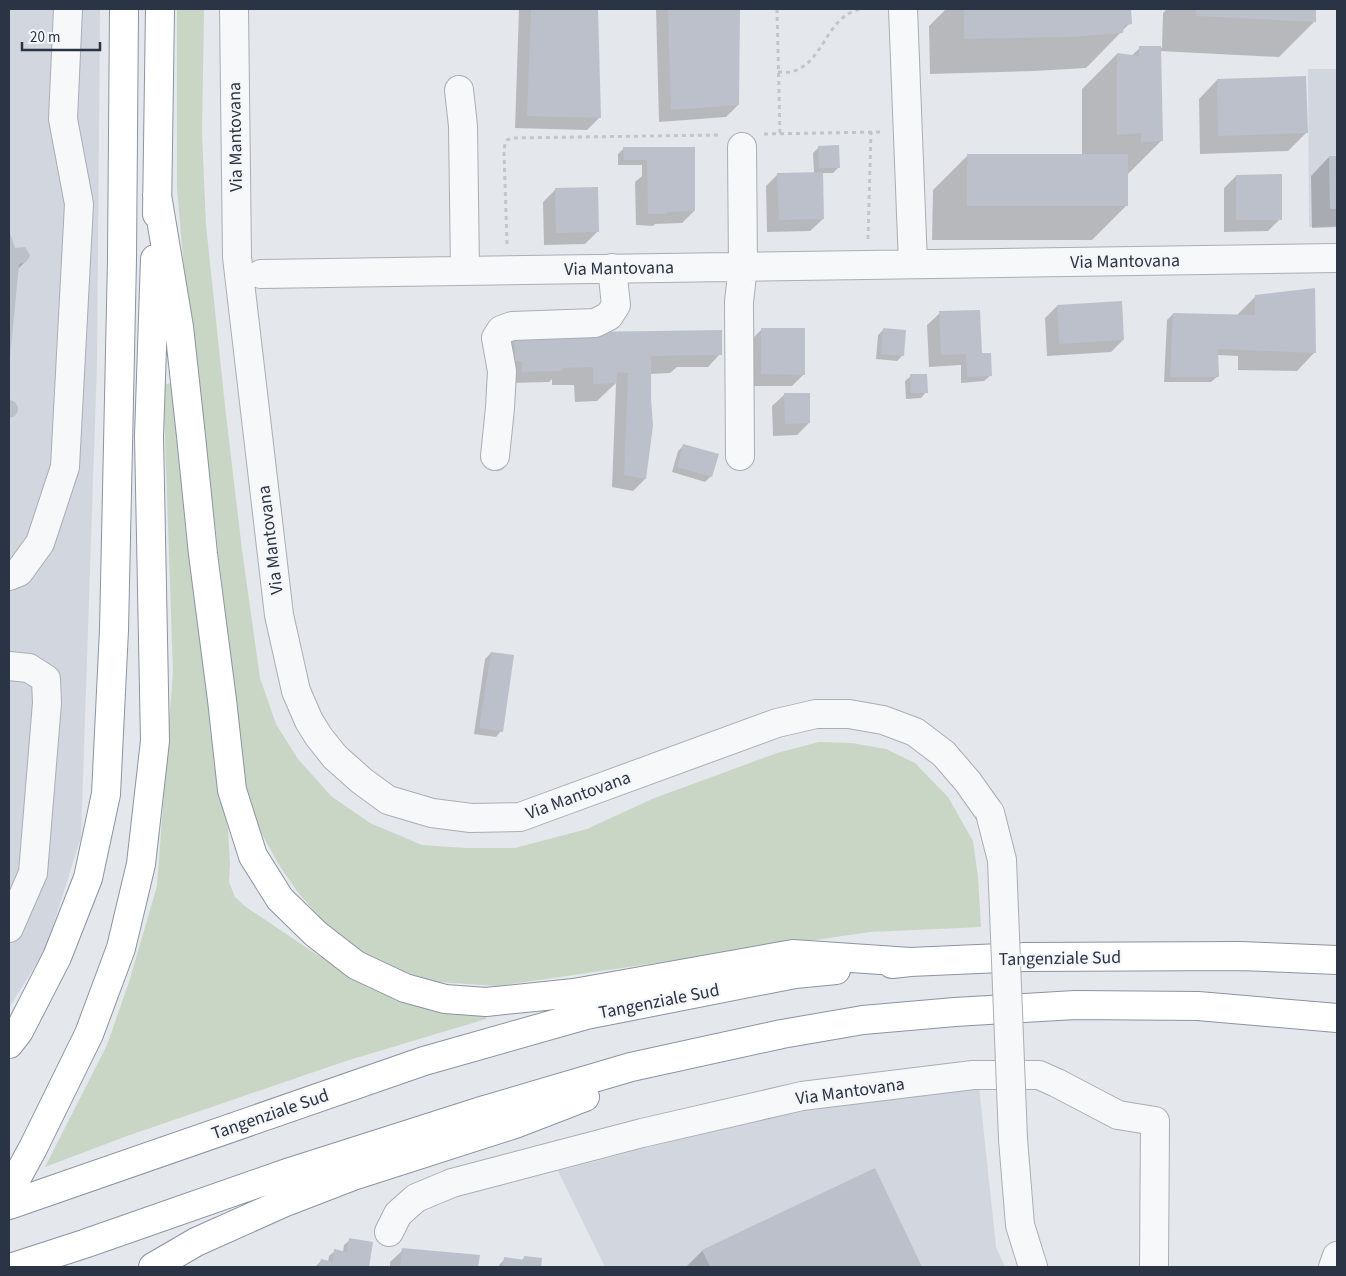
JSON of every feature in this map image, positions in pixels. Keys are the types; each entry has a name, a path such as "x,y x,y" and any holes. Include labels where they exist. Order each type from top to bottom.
{"highway":[{"path":"9,1044 19,1031 57,958 85,887 106,794 114,630 122,259 124,9"},
{"path":"9,1192 33,1148 89,1034 121,948 141,864 155,741 149,436 158,195 160,9"},
{"path":"158,195 180,337 203,554 232,790 254,856 280,898 316,934 356,965 405,988 445,999 486,1002 574,993 793,954 910,962"},
{"name":"Tangenziale Sud","path":"9,1206 424,1060 586,1015 795,974 910,962 1025,957 1220,956 1337,960"},
{"path":"13,1267 290,1172 478,1112 631,1067 782,1034 863,1020 1075,1005 1198,1006 1337,1018"},
{"path":"153,1267 196,1242 283,1203 353,1176 515,1124 714,1048"}],"street":[{"path":"9,576 20,572 40,543 65,467 79,204 63,119 68,9"},
{"name":"Via Mantovana","path":"234,9 237,257 279,616 296,691 309,721 319,737 335,757 362,781 388,800 432,813 471,818 520,817 777,723 816,714 849,714 883,720 915,732 944,754 968,782 990,814 1002,860 1013,1139 1020,1225 1033,1267"},
{"path":"903,9 912,264"},
{"path":"459,90 463,126 465,270"},
{"path":"740,456 739,302 743,266 741,138"},
{"name":"Via Mantovana","path":"261,274 1337,258"},
{"path":"495,456 502,371 496,338 501,330 512,326 595,323 609,316 616,305 612,268"},
{"path":"9,666 29,668 46,679 47,703 33,873 9,928"},
{"name":"Via Mantovana","path":"389,1232 398,1214 416,1198 452,1183 642,1133 802,1096 973,1075 1039,1075 1118,1114 1154,1121 1154,1267"},
{"path":"1334,1267 1337,1256"}],"path":[{"path":"777,9 780,134"},
{"path":"778,72 789,72 802,67 809,61 838,22 851,12 863,9"},
{"path":"508,270 504,152 505,143 512,138 741,138 780,134 871,132 867,265"}],"shaded area":[{"path":"9,9 100,9 97,363 81,837 46,948 9,1008"},
{"path":"1308,69 1337,69 1337,226 1309,227"},
{"path":"979,1087 996,1247 1005,1267 605,1267 558,1171 767,1116"}],"green space":[{"path":"177,9 204,9 202,133 206,225 242,550 260,678 276,724 298,759 331,796 370,823 422,845 466,848 515,848 587,829 652,799 777,753 819,742 852,743 886,749 915,763 948,797 973,841 978,877 981,927 870,932 497,986 437,982 379,964 324,923 297,891 279,865 253,818 242,764 199,388 186,292 177,188"},
{"path":"173,383 219,777 228,830 229,882 235,897 246,907 316,954 344,968 489,1013 486,1019 346,1061 127,1136 45,1167 107,1045 129,982 157,886 173,671 164,389 166,384"}],"building":[{"path":"531,9 598,9 601,118 527,116"},
{"path":"668,9 740,9 739,105 671,110"},
{"path":"964,9 1131,9 1132,24 1124,25 1123,33 1069,37 964,39"},
{"path":"1196,9 1316,9 1316,22 1196,16"},
{"path":"1139,46 1161,46 1163,141 1141,142 1141,133 1117,135 1117,53 1139,56"},
{"path":"1306,76 1308,133 1218,136 1217,79"},
{"path":"839,145 840,168 819,168 818,146"},
{"path":"623,147 695,147 695,211 648,214 647,160 624,160"},
{"path":"967,154 1128,154 1128,206 967,206"},
{"path":"1329,156 1337,156 1337,209 1330,209"},
{"path":"823,172 824,219 779,220 777,173"},
{"path":"1282,174 1282,220 1236,220 1236,175"},
{"path":"598,187 599,232 556,233 555,188"},
{"path":"9,230 15,248 25,247 30,255 26,262 19,264 10,358 9,358"},
{"path":"1315,288 1316,353 1218,349 1219,377 1170,377 1173,313 1255,315 1255,295"},
{"path":"1122,301 1124,340 1059,344 1057,305"},
{"path":"980,310 982,353 991,353 992,376 967,377 966,354 941,355 939,311"},
{"path":"761,328 805,328 805,375 761,374"},
{"path":"883,328 906,330 904,356 881,354"},
{"path":"722,330 722,355 651,356 653,426 646,479 624,475 628,373 617,372 617,383 593,384 593,367 562,368 562,371 522,372 522,361 515,361 514,333"},
{"path":"910,374 927,374 928,393 911,393"},
{"path":"784,393 810,393 810,423 785,424"},
{"path":"9,399 15,402 18,411 15,416 9,418"},
{"path":"683,444 719,454 712,477 677,467"},
{"path":"491,652 514,655 503,732 479,728"},
{"path":"875,1168 922,1267 710,1267 702,1250"},
{"path":"349,1238 373,1242 369,1267 319,1267 321,1259 333,1262 334,1249 347,1252"},
{"path":"402,1248 480,1255 478,1267 400,1267"},
{"path":"524,1256 542,1258 541,1267 503,1267 504,1257 524,1260"}]}
